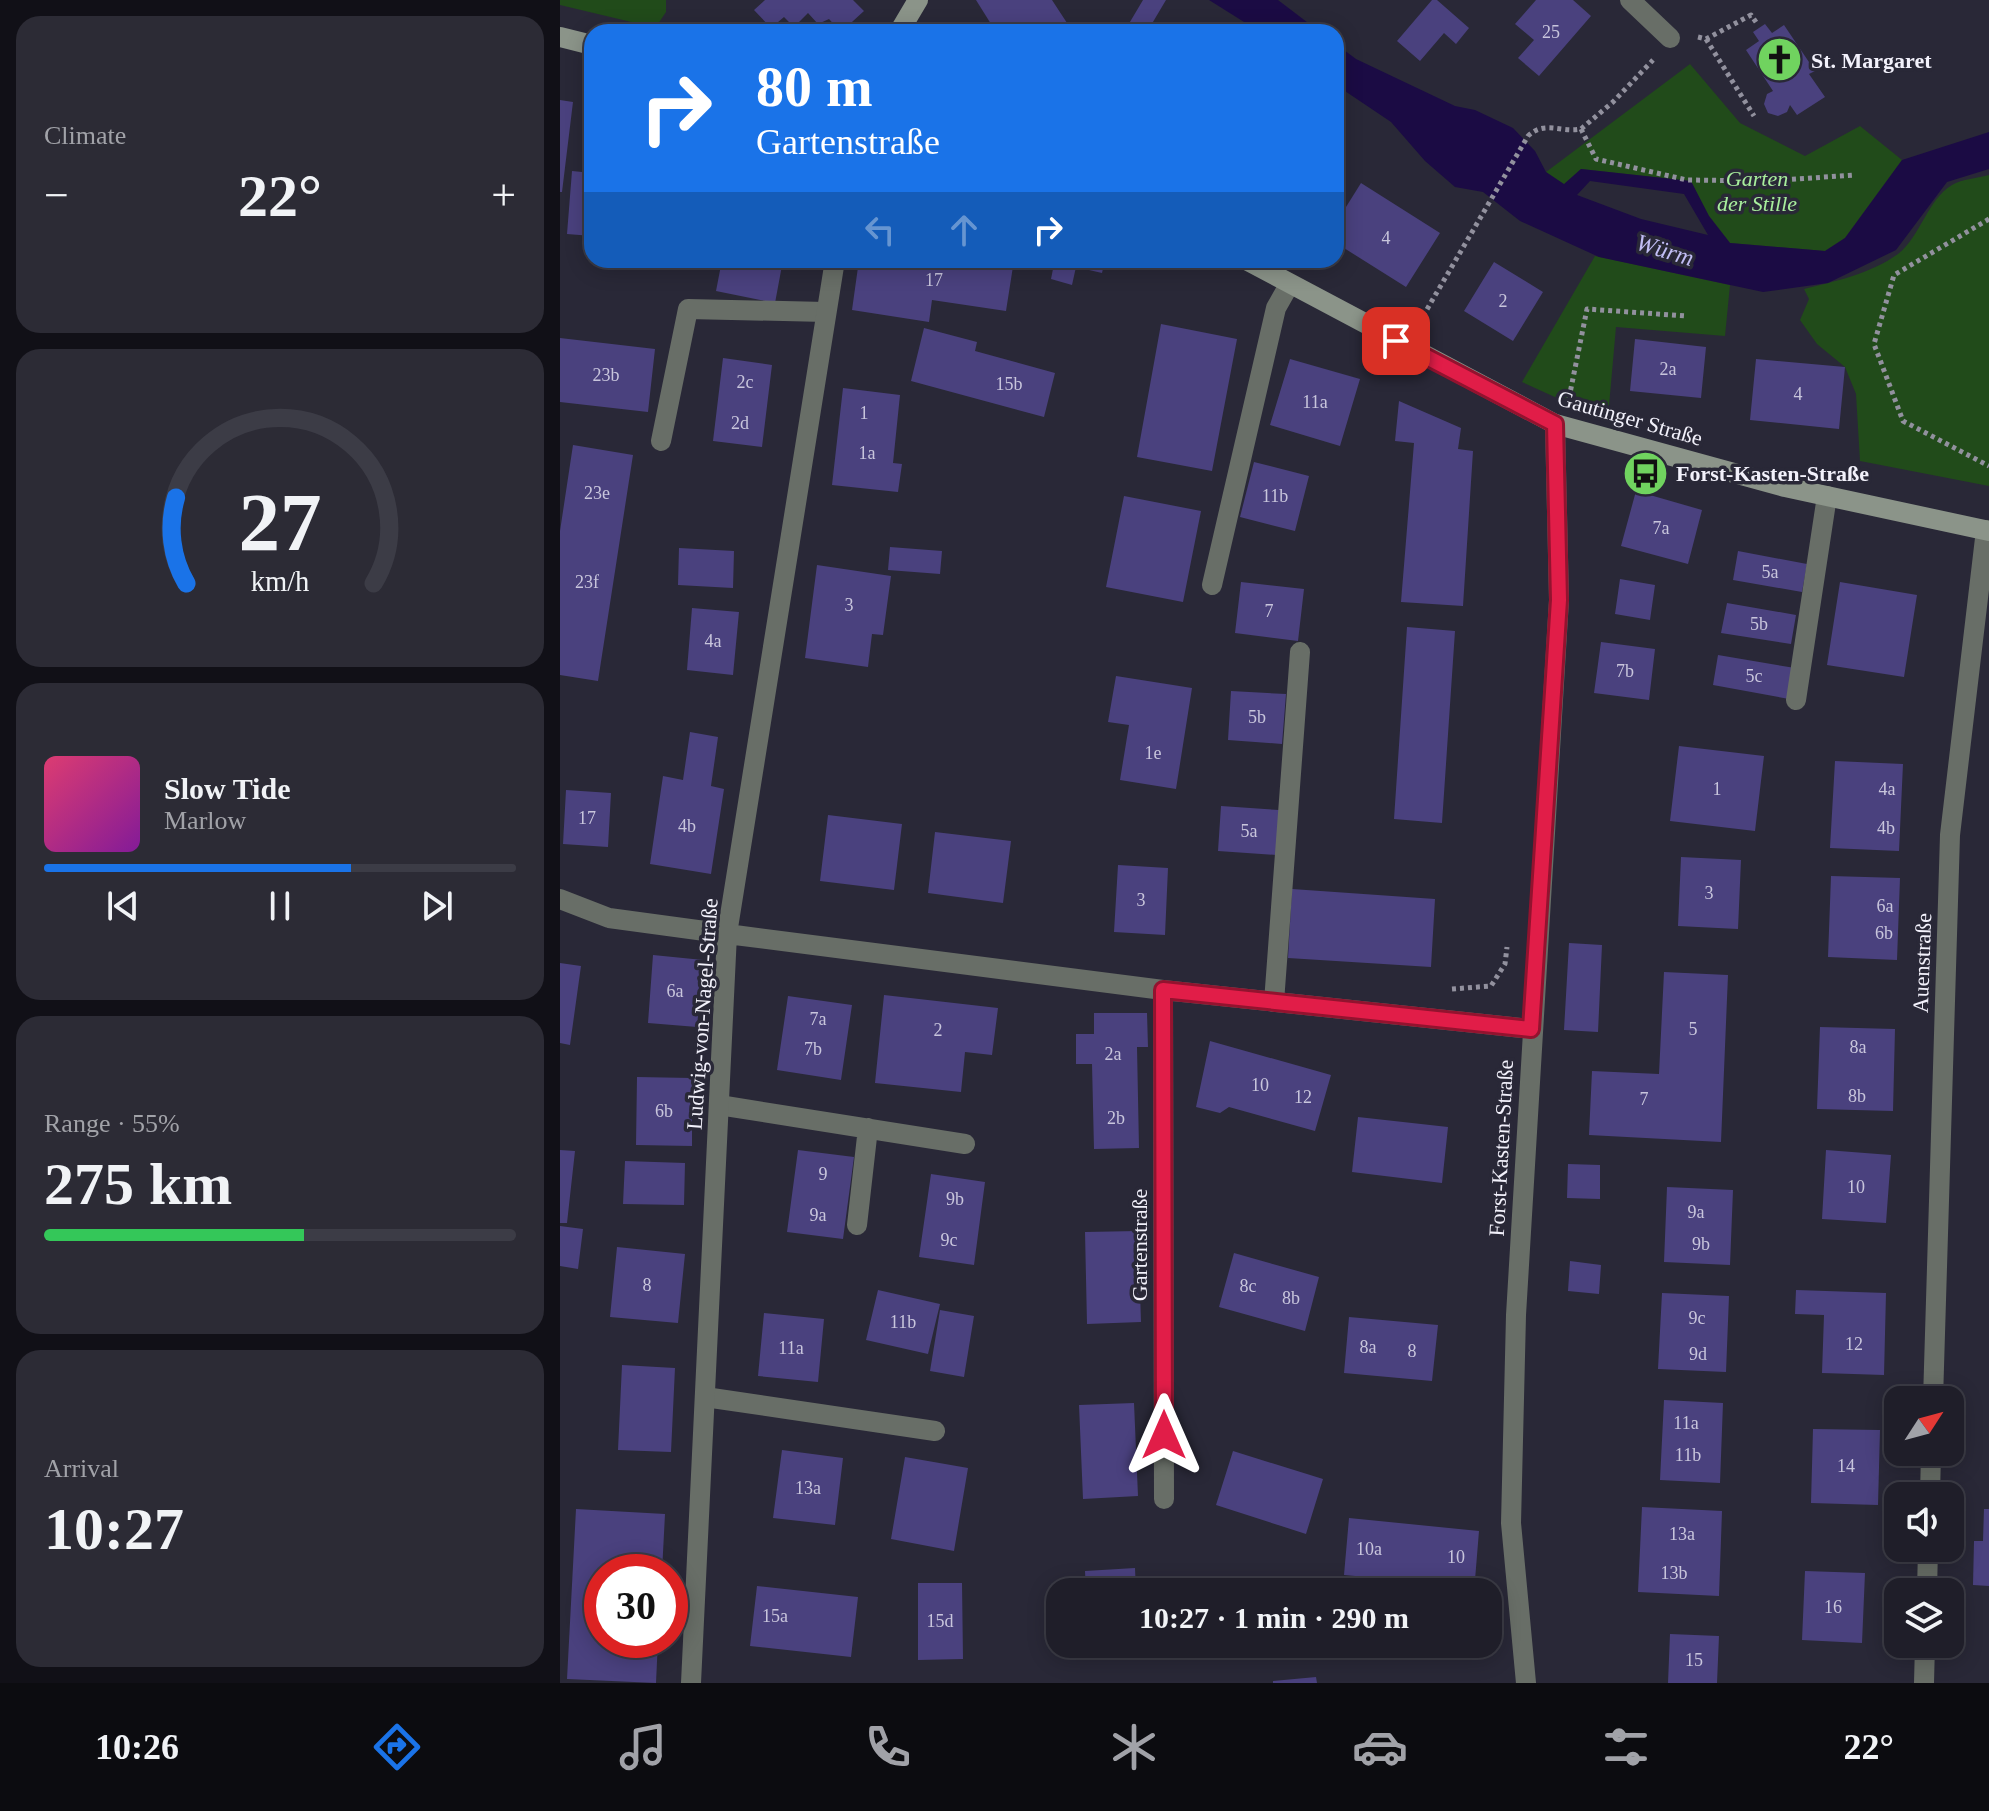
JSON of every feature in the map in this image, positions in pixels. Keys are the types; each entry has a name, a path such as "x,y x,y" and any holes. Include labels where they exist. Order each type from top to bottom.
{"main road":[{"path":"904,24 918,0"},
{"path":"560,37 584,43"},
{"name":"Gautinger Straße","path":"1260,268 1555,424 1827,496 1987,530"}],"street":[{"path":"1630,0 1670,38"},
{"name":"Ludwig-von-Nagel-Straße","path":"691,1683 727,934 834,268"},
{"path":"1212,585 1276,308 1289,285"},
{"path":"661,441 688,309 826,312"},
{"name":"Forst-Kasten-Straße","path":"1526,1683 1511,1523 1516,1315 1559,600 1555,424"},
{"path":"1796,700 1827,496"},
{"name":"Auenstraße","path":"1933,1386 1950,835 1987,530"},
{"path":"1274,1002 1300,652"},
{"path":"560,899 609,918 727,934 1163,990 1531,1029"},
{"name":"Gartenstraße","path":"1163,990 1164,1499"},
{"path":"719,1105 965,1144"},
{"path":"857,1225 868,1128"},
{"path":"705,1397 935,1431"},
{"path":"1924,1683 1925,1658"}],"path":[{"path":"1706,39 1751,15 1758,25"},
{"path":"1416,327 1528,136 1536,128 1547,126 1573,131 1581,129 1613,102 1670,38 1681,32 1706,39 1754,116"},
{"path":"1581,129 1596,159 1687,180 1767,181 1855,175"},
{"path":"1989,219 1894,275 1874,344 1903,421 1989,466"},
{"path":"1568,403 1587,309 1686,316"},
{"path":"1443,989 1491,986 1505,964 1508,935"}],"green space":[{"path":"560,0 666,0 666,12 658,24 640,24 560,5"},
{"name":"Garten der Stille","path":"1690,64 1740,123 1805,156 1860,126 1902,160 1845,238 1825,251 1730,243 1709,216 1690,181 1581,169 1564,185 1546,172"},
{"path":"1989,175 1989,486 1860,461 1856,394 1845,367 1817,344 1800,320 1809,299 1804,289 1852,276 1887,261 1913,238 1943,192 1960,181"},
{"path":"1595,256 1730,285 1725,336 1616,327 1608,417 1522,382"}],"water":[{"path":"1209,0 1278,0 1310,24 1247,24"},
{"name":"Würm","path":"1344,50 1356,59 1455,106 1475,110 1513,128 1535,151 1546,172 1564,184 1581,169 1691,181 1709,216 1730,243 1825,251 1845,238 1902,160 1989,132 1989,169 1947,182 1896,250 1828,283 1763,292 1599,257 1520,221 1483,192 1455,187 1425,161 1391,122 1344,90","holes":["1590,181 1684,194 1708,235 1641,219 1577,195"]}],"building":[{"path":"765,0 853,0 864,11 850,24 834,24 829,19 818,24 808,13 797,24 791,24 784,17 776,24 767,24 754,10"},
{"path":"976,0 1052,0 1068,24 991,24"},
{"path":"1143,0 1166,0 1152,24 1129,24"},
{"path":"1432,0 1437,0 1469,28 1456,44 1444,33 1420,61 1397,41"},
{"path":"1536,0 1573,0 1591,16 1539,76 1518,58 1534,40 1515,24"},
{"name":"St. Margaret","path":"1765,24 1772,33 1784,25 1815,71 1809,74 1825,97 1797,115 1790,105 1787,112 1778,116 1768,113 1764,104 1767,94 1773,91 1746,50 1759,41 1753,32"},
{"path":"560,100 573,102 562,192 560,192"},
{"path":"572,171 584,172 584,235 567,234"},
{"path":"1361,183 1440,233 1406,287 1344,248 1344,210"},
{"path":"1494,262 1543,292 1513,341 1464,311"},
{"path":"720,268 782,268 775,303 716,291"},
{"path":"858,268 1013,268 1006,311 932,300 929,322 852,310"},
{"path":"1048,268 1076,268 1072,285 1051,279 1053,269"},
{"path":"1080,268 1103,268 1102,273"},
{"path":"1161,324 1237,339 1212,471 1137,457"},
{"path":"924,328 977,342 975,351 1055,373 1044,417 911,381"},
{"path":"560,338 655,349 648,412 560,402"},
{"path":"1635,339 1706,347 1701,398 1630,391"},
{"path":"723,358 772,365 762,447 713,441"},
{"path":"1290,359 1360,379 1340,446 1270,425"},
{"path":"1756,359 1845,367 1839,429 1750,420"},
{"path":"843,388 900,395 893,463 902,464 898,492 832,485"},
{"path":"1399,401 1461,428 1458,449 1473,451 1463,606 1401,602 1414,443 1395,441"},
{"path":"573,445 633,455 598,681 560,675 560,531"},
{"path":"1254,462 1309,476 1295,531 1240,517"},
{"path":"1636,491 1702,510 1688,564 1621,546"},
{"path":"1124,496 1201,511 1183,602 1106,587"},
{"path":"890,547 942,551 940,574 888,570"},
{"path":"679,548 734,551 733,588 678,585"},
{"path":"1738,551 1807,564 1802,592 1733,580"},
{"path":"817,565 891,576 883,635 872,634 868,667 805,658"},
{"path":"1620,579 1655,585 1650,620 1615,614"},
{"path":"1241,582 1304,589 1298,641 1235,633"},
{"path":"1840,582 1917,595 1904,677 1827,665"},
{"path":"1727,603 1796,615 1791,644 1721,633"},
{"path":"692,608 739,612 733,675 687,670"},
{"path":"1407,627 1455,631 1442,823 1394,819"},
{"path":"1601,642 1655,649 1649,700 1594,693"},
{"path":"1718,655 1795,668 1789,699 1713,685"},
{"path":"1116,676 1192,688 1176,789 1120,780 1129,725 1108,722"},
{"path":"1231,691 1286,694 1282,744 1228,740"},
{"path":"690,732 718,737 711,786 724,789 711,874 650,864 663,776 683,780"},
{"path":"1679,746 1764,756 1755,831 1670,821"},
{"path":"1835,761 1903,764 1899,851 1830,848"},
{"path":"566,790 611,793 608,847 563,844"},
{"path":"1221,806 1279,810 1277,855 1218,851"},
{"path":"828,815 902,824 894,890 820,881"},
{"path":"935,832 1011,841 1003,903 928,893"},
{"path":"1681,857 1741,860 1738,929 1678,926"},
{"path":"1118,865 1168,868 1165,935 1114,932"},
{"path":"1831,876 1900,878 1897,960 1828,957"},
{"path":"1292,889 1435,899 1431,967 1288,958"},
{"path":"1569,943 1602,945 1598,1032 1564,1030"},
{"path":"653,955 703,960 697,1027 648,1023"},
{"path":"560,963 581,966 570,1045 560,1043"},
{"path":"1664,972 1728,975 1721,1142 1589,1135 1592,1071 1659,1074"},
{"path":"884,995 998,1008 992,1055 965,1052 961,1092 875,1083"},
{"path":"788,996 852,1005 841,1080 777,1070"},
{"path":"1094,1013 1147,1013 1148,1047 1137,1047 1139,1148 1094,1149 1092,1064 1076,1064 1076,1034 1094,1034"},
{"path":"1820,1027 1895,1029 1893,1111 1817,1109"},
{"path":"1210,1041 1331,1075 1315,1131 1229,1107 1220,1113 1196,1107"},
{"path":"637,1077 692,1078 692,1146 636,1145"},
{"path":"1358,1117 1448,1127 1442,1183 1352,1172"},
{"path":"560,1150 575,1151 567,1223 560,1223"},
{"path":"798,1150 854,1157 843,1239 787,1232"},
{"path":"1826,1150 1891,1155 1886,1223 1822,1219"},
{"path":"625,1161 685,1163 684,1205 623,1204"},
{"path":"1568,1164 1600,1165 1600,1199 1567,1198"},
{"path":"931,1174 985,1182 974,1265 919,1257"},
{"path":"1667,1187 1733,1190 1730,1265 1664,1262"},
{"path":"560,1226 583,1229 578,1269 560,1266"},
{"path":"1138,1231 1141,1322 1087,1324 1085,1232"},
{"path":"617,1247 685,1254 678,1323 610,1317"},
{"path":"1234,1253 1319,1277 1305,1331 1219,1307"},
{"path":"1570,1261 1601,1265 1599,1294 1568,1291"},
{"path":"878,1290 940,1304 928,1354 866,1340"},
{"path":"1796,1290 1886,1293 1884,1375 1822,1373 1824,1315 1795,1314"},
{"path":"1662,1293 1729,1296 1726,1372 1658,1369"},
{"path":"940,1310 974,1316 964,1377 930,1371"},
{"path":"764,1313 824,1319 818,1382 758,1376"},
{"path":"1349,1317 1438,1325 1432,1381 1344,1373"},
{"path":"622,1365 675,1368 671,1452 618,1450"},
{"path":"1664,1400 1723,1403 1720,1483 1660,1480"},
{"path":"1134,1403 1138,1496 1083,1499 1079,1405"},
{"path":"1813,1429 1880,1430 1878,1505 1811,1503"},
{"path":"782,1450 843,1458 835,1525 773,1518"},
{"path":"1233,1451 1323,1479 1306,1534 1216,1505"},
{"path":"905,1457 968,1468 954,1551 891,1539"},
{"path":"1642,1507 1722,1511 1719,1596 1638,1592"},
{"path":"576,1509 665,1514 663,1554 584,1554 584,1658 657,1658 656,1683 567,1679"},
{"path":"1984,1509 1989,1509 1989,1586 1973,1585 1974,1541 1983,1541"},
{"path":"1349,1518 1479,1531 1475,1578 1344,1575"},
{"path":"1135,1568 1135,1578 1085,1578 1085,1571"},
{"path":"1805,1571 1865,1573 1862,1643 1802,1640"},
{"path":"918,1583 962,1583 963,1659 918,1660"},
{"path":"757,1586 858,1597 851,1657 750,1646"},
{"path":"1670,1634 1719,1636 1717,1683 1668,1683"},
{"path":"1316,1677 1317,1683 1273,1683 1273,1681"}],"place":[{"name":"St. Margaret","path":"1780,60"},
{"name":"Forst-Kasten-Straße","path":"1645,473"}],"route":[{"path":"1164,1435 1163,990 1531,1029 1559,600 1555,424 1396,341"}]}
